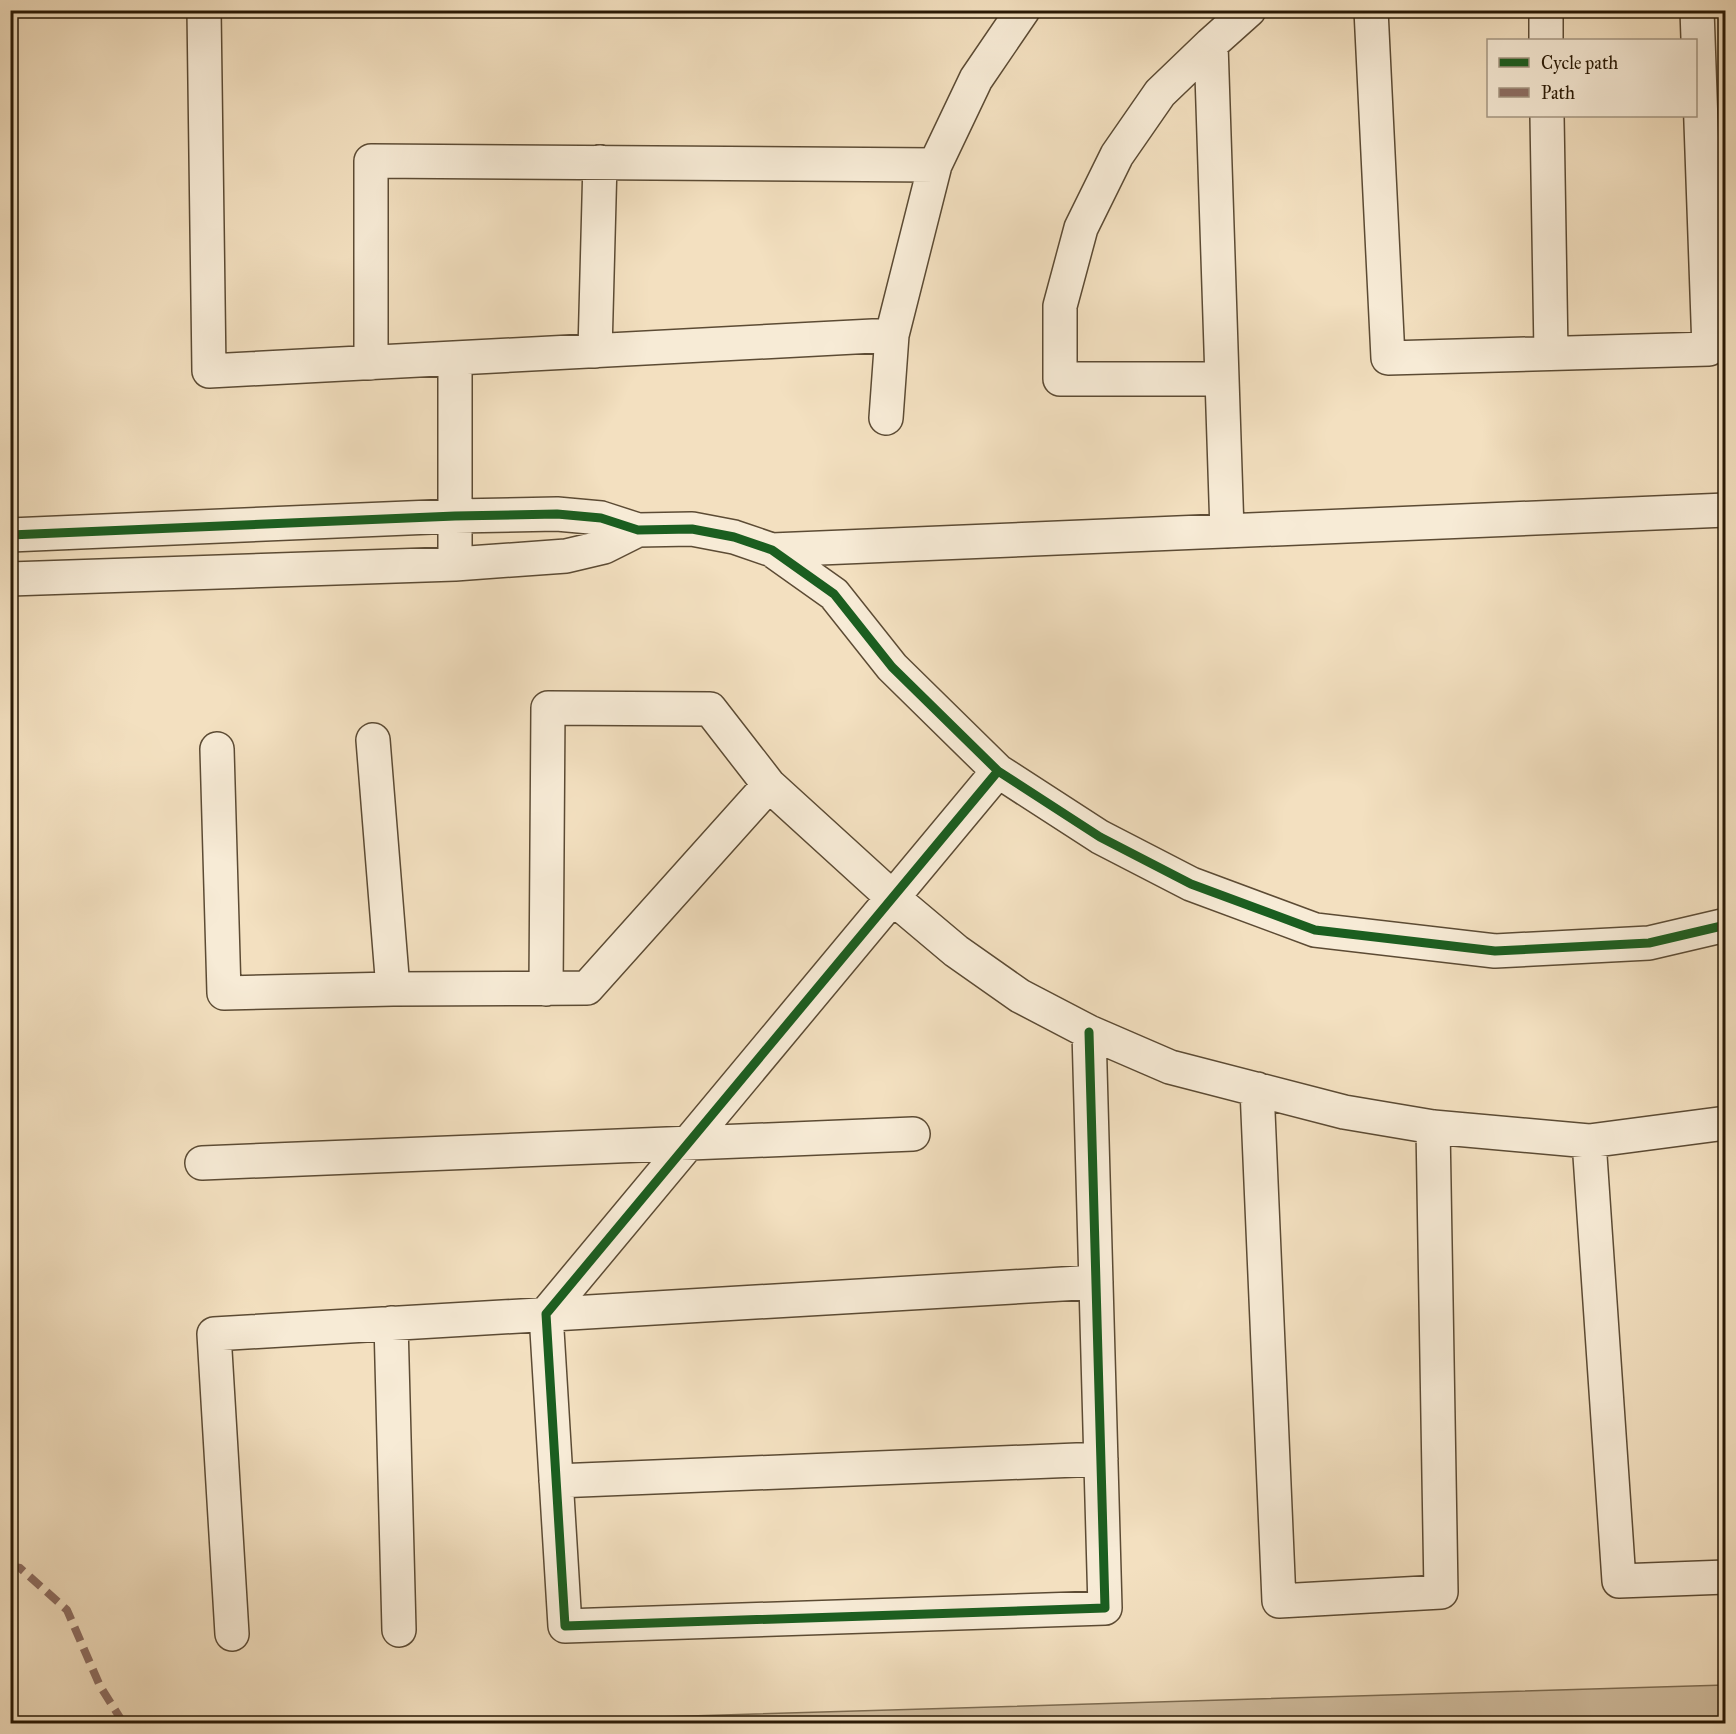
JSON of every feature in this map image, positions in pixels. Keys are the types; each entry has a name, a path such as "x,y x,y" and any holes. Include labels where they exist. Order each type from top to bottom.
{"street":[{"path":"204,10 209,371 892,335"},
{"path":"886,418 892,335 935,165 976,79 1023,10"},
{"path":"1222,380 1060,379 1060,306 1081,228 1117,155 1160,93 1249,10"},
{"path":"1371,10 1388,358 1709,349 1697,10"},
{"path":"1546,10 1546,39"},
{"path":"1211,44 1227,531"},
{"path":"1547,117 1551,353"},
{"path":"371,363 371,161 935,165"},
{"path":"595,351 600,162"},
{"path":"455,358 455,564"},
{"path":"772,550 1725,510"},
{"path":"10,535 556,513 601,518 638,530 692,530 734,537 772,550 834,594 892,667 998,771 1100,837 1191,884 1315,930 1495,951 1649,943 1725,926"},
{"path":"10,579 455,564 566,556 604,547 638,530"},
{"path":"546,989 548,708 710,709 769,785 892,898 956,951 1020,996 1089,1032 1170,1066 1344,1112 1432,1127 1589,1141 1725,1123"},
{"path":"373,740 393,989"},
{"path":"217,749 224,993 587,988 769,785"},
{"path":"998,771 546,1314 565,1626 1105,1608 1089,1032"},
{"path":"1257,1089 1279,1601 1441,1592 1432,1127"},
{"path":"202,1163 913,1134"},
{"path":"1589,1141 1619,1581 1725,1577"},
{"path":"232,1634 214,1334 1096,1282"},
{"path":"391,1323 399,1630"},
{"path":"556,1481 1101,1459"}],"shaded area":[{"path":"1725,1685 1725,1724 455,1723"}],"marked path":[{"path":"10,1566 20,1568 67,1610 100,1686 124,1724"},
{"path":"1100,1724 1155,1721"}],"cycle path":[{"path":"10,535 455,516 557,514 601,518 638,530 692,529 734,537 772,550 834,594 892,667 998,771 1100,837 1191,884 1315,930 1495,951 1649,943 1726,925"},
{"path":"998,771 546,1314 565,1626 1105,1608 1089,1032"}]}
